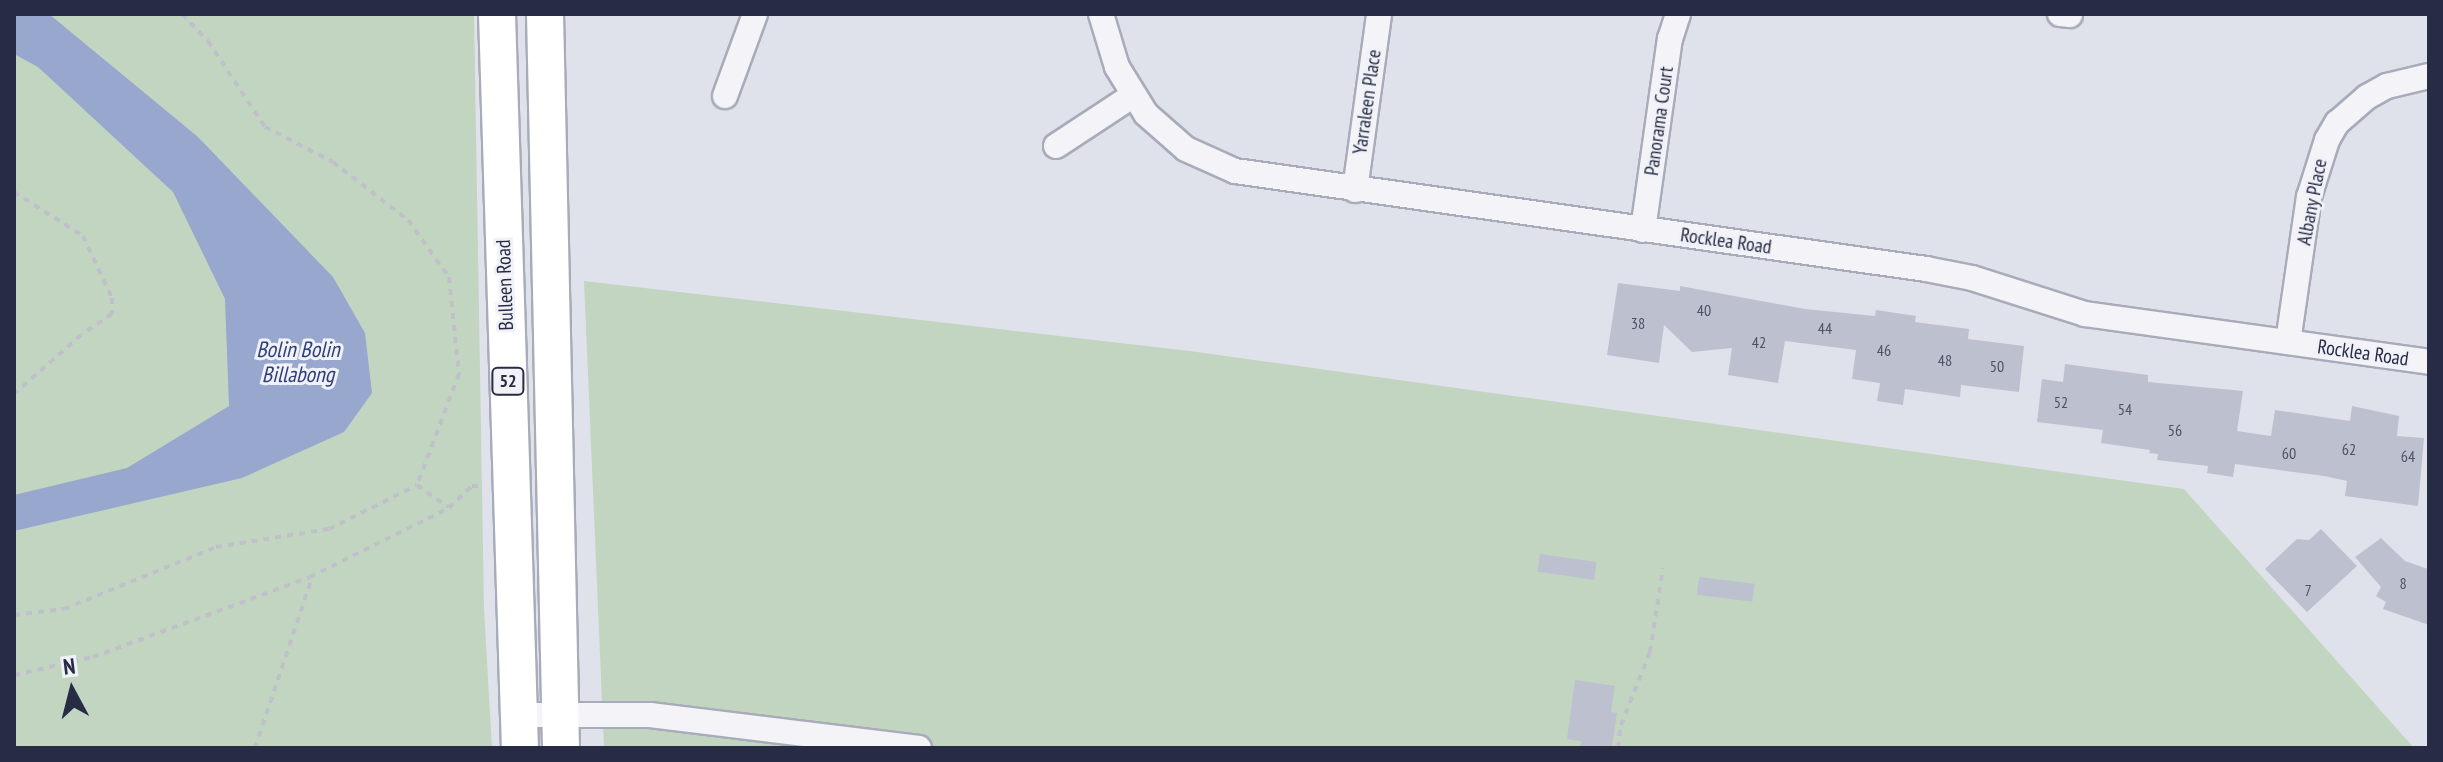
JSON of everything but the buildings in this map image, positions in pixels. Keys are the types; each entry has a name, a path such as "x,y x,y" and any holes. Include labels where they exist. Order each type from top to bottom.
{"highway":[{"name":"Bulleen Road","path":"497,14 519,732"},
{"name":"52","path":"545,14 560,730"}],"street":[{"path":"725,96 755,14"},
{"name":"Rocklea Road","path":"1101,14 1117,67 1132,96 1165,133 1211,163 1247,174 1949,273 2085,314 2429,362"},
{"name":"Yarraleen Place","path":"1355,190 1379,14"},
{"name":"Panorama Court","path":"1643,230 1670,39 1678,14"},
{"name":"Albany Place","path":"2288,342 2309,197 2327,140 2337,123 2367,97 2387,86 2429,76"},
{"path":"1056,146 1132,96"},
{"path":"519,732 560,730 650,715 919,748"}],"path":[{"path":"14,615 64,609 216,547 329,529 417,485 459,374 449,277 408,220 333,162 265,127 208,41 182,14"},
{"path":"14,192 83,236 112,298 112,314 81,335 14,394"},
{"path":"417,485 449,508"},
{"path":"14,675 93,657 313,575 449,508 472,486 512,486"},
{"path":"1618,748 1621,725 1650,652 1663,568"},
{"path":"255,748 313,575"}],"green space":[{"path":"14,14 474,14 484,608 492,748 14,748"},
{"path":"584,281 1190,351 2184,489 2414,748 604,748"}],"water":[{"name":"Bolin Bolin Billabong","path":"14,14 49,14 198,137 333,277 365,333 372,393 344,432 242,478 14,531 14,495 127,468 229,406 225,299 173,192 38,67 14,54"}]}
